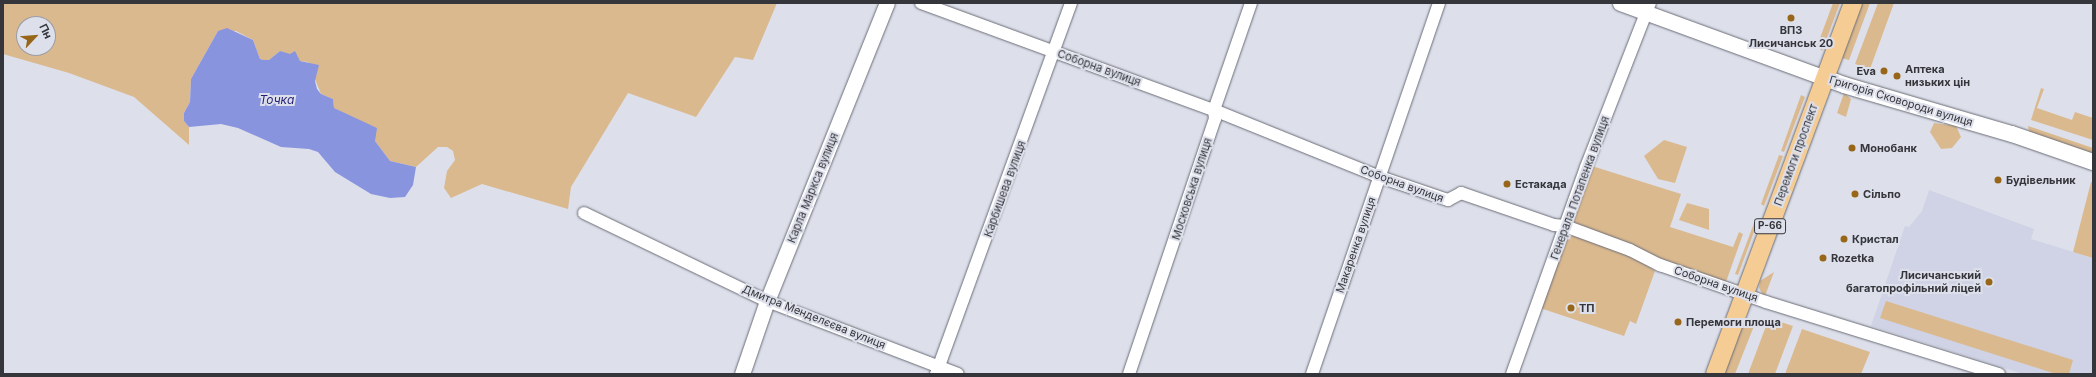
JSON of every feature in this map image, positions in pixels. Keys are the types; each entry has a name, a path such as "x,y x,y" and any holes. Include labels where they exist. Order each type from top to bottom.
{"main road":[{"name":"Перемоги проспект","path":"1715,374 1853,3"},
{"name":"Григорія Сковороди вулиця","path":"1825,78 1844,86 2012,134 2093,162"}],"street":[{"name":"Карла Маркса вулиця","path":"742,374 767,301 888,3"},
{"name":"Соборна вулиця","path":"921,3 1214,110 1380,177 1448,200 1461,193 1554,225 1565,226 1630,250 1660,265 1745,293 1766,302 1999,374"},
{"name":"Карбишева вулиця","path":"938,370 1056,52 1072,3"},
{"name":"Московська вулиця","path":"1129,374 1215,119 1214,110 1251,3"},
{"name":"Макаренка вулиця","path":"1312,374 1439,3"},
{"name":"Григорія Сковороди вулиця","path":"1620,3 1649,8 1825,78"},
{"name":"Генерала Потапенка вулиця","path":"1512,374 1565,226 1649,8"},
{"name":"Дмитра Менделєєва вулиця","path":"584,213 767,301 938,370 958,374"}],"shaded area":[{"path":"3,3 777,3 753,60 735,57 696,117 628,93 571,187 568,209 482,184 451,198 444,188 447,171 455,160 453,151 447,147 438,147 416,167 390,161 375,141 352,118 334,108 333,99 321,94 308,62 300,61 280,51 269,60 260,59 253,40 236,31 218,31 191,79 190,102 184,113 184,121 189,127 189,145 134,97 69,73 3,54"},
{"path":"1833,3 1840,3 1822,51 1817,46"},
{"path":"1862,3 1870,3 1849,60 1841,58"},
{"path":"1878,3 1894,3 1870,69 1855,64"},
{"path":"2041,88 2044,89 2037,108 2072,120 2075,112 2093,118 2093,140 2031,120"},
{"path":"1844,93 1851,99 1846,117 1837,113"},
{"path":"1801,95 1805,97 1784,152 1781,151"},
{"path":"1934,123 1956,126 1961,137 1952,148 1941,149 1930,132"},
{"path":"2028,126 2093,148 2093,154 2029,132"},
{"path":"1664,140 1687,147 1675,183 1658,179 1644,156"},
{"path":"1779,155 1783,156 1764,206 1761,204"},
{"path":"1592,166 1681,194 1670,227 1733,247 1739,232 1743,234 1726,282 1661,261 1576,226 1572,218"},
{"path":"2091,182 2093,182 2093,258 2073,252"},
{"name":"Лисичанський багатопрофільний ліцей","path":"1929,190 2034,229 2031,239 2093,258 2093,374 2023,374 1871,326 1905,226 1909,227 1922,211"},
{"path":"1687,203 1709,209 1709,230 1679,220"},
{"path":"1754,223 1757,224 1738,275 1735,274"},
{"path":"1568,233 1642,261 1655,271 1636,324 1630,321 1624,336 1540,308"},
{"path":"1774,272 1765,296 1759,288 1760,281"},
{"path":"1886,301 2073,360 2069,374 2056,374 1880,318"},
{"path":"1769,318 1793,326 1775,374 1748,374"},
{"path":"1744,323 1754,326 1735,374 1724,374"},
{"path":"1802,329 1870,352 1861,374 1785,374"}],"water":[{"name":"Точка","path":"227,28 253,40 260,59 269,60 280,51 290,54 295,51 300,61 319,65 315,81 317,89 321,94 333,99 334,108 377,128 375,141 390,161 416,167 413,185 405,197 390,198 371,194 335,172 318,152 309,149 281,147 238,128 221,124 189,127 184,121 184,113 190,102 191,79 218,31"}],"place":[{"name":"ВПЗ Лисичанськ 20","path":"1791,18"},
{"name":"Eva","path":"1884,71"},
{"name":"Аптека низьких цін","path":"1897,76"},
{"name":"Монобанк","path":"1852,148"},
{"name":"Будівельник","path":"1998,180"},
{"name":"Естакада","path":"1507,184"},
{"name":"Сiльпо","path":"1855,194"},
{"name":"Кристал","path":"1844,239"},
{"name":"Rozetka","path":"1823,258"},
{"name":"Лисичанський багатопрофільний ліцей","path":"1989,282"},
{"name":"ТП","path":"1571,308"},
{"name":"Перемоги площа","path":"1678,322"}]}
